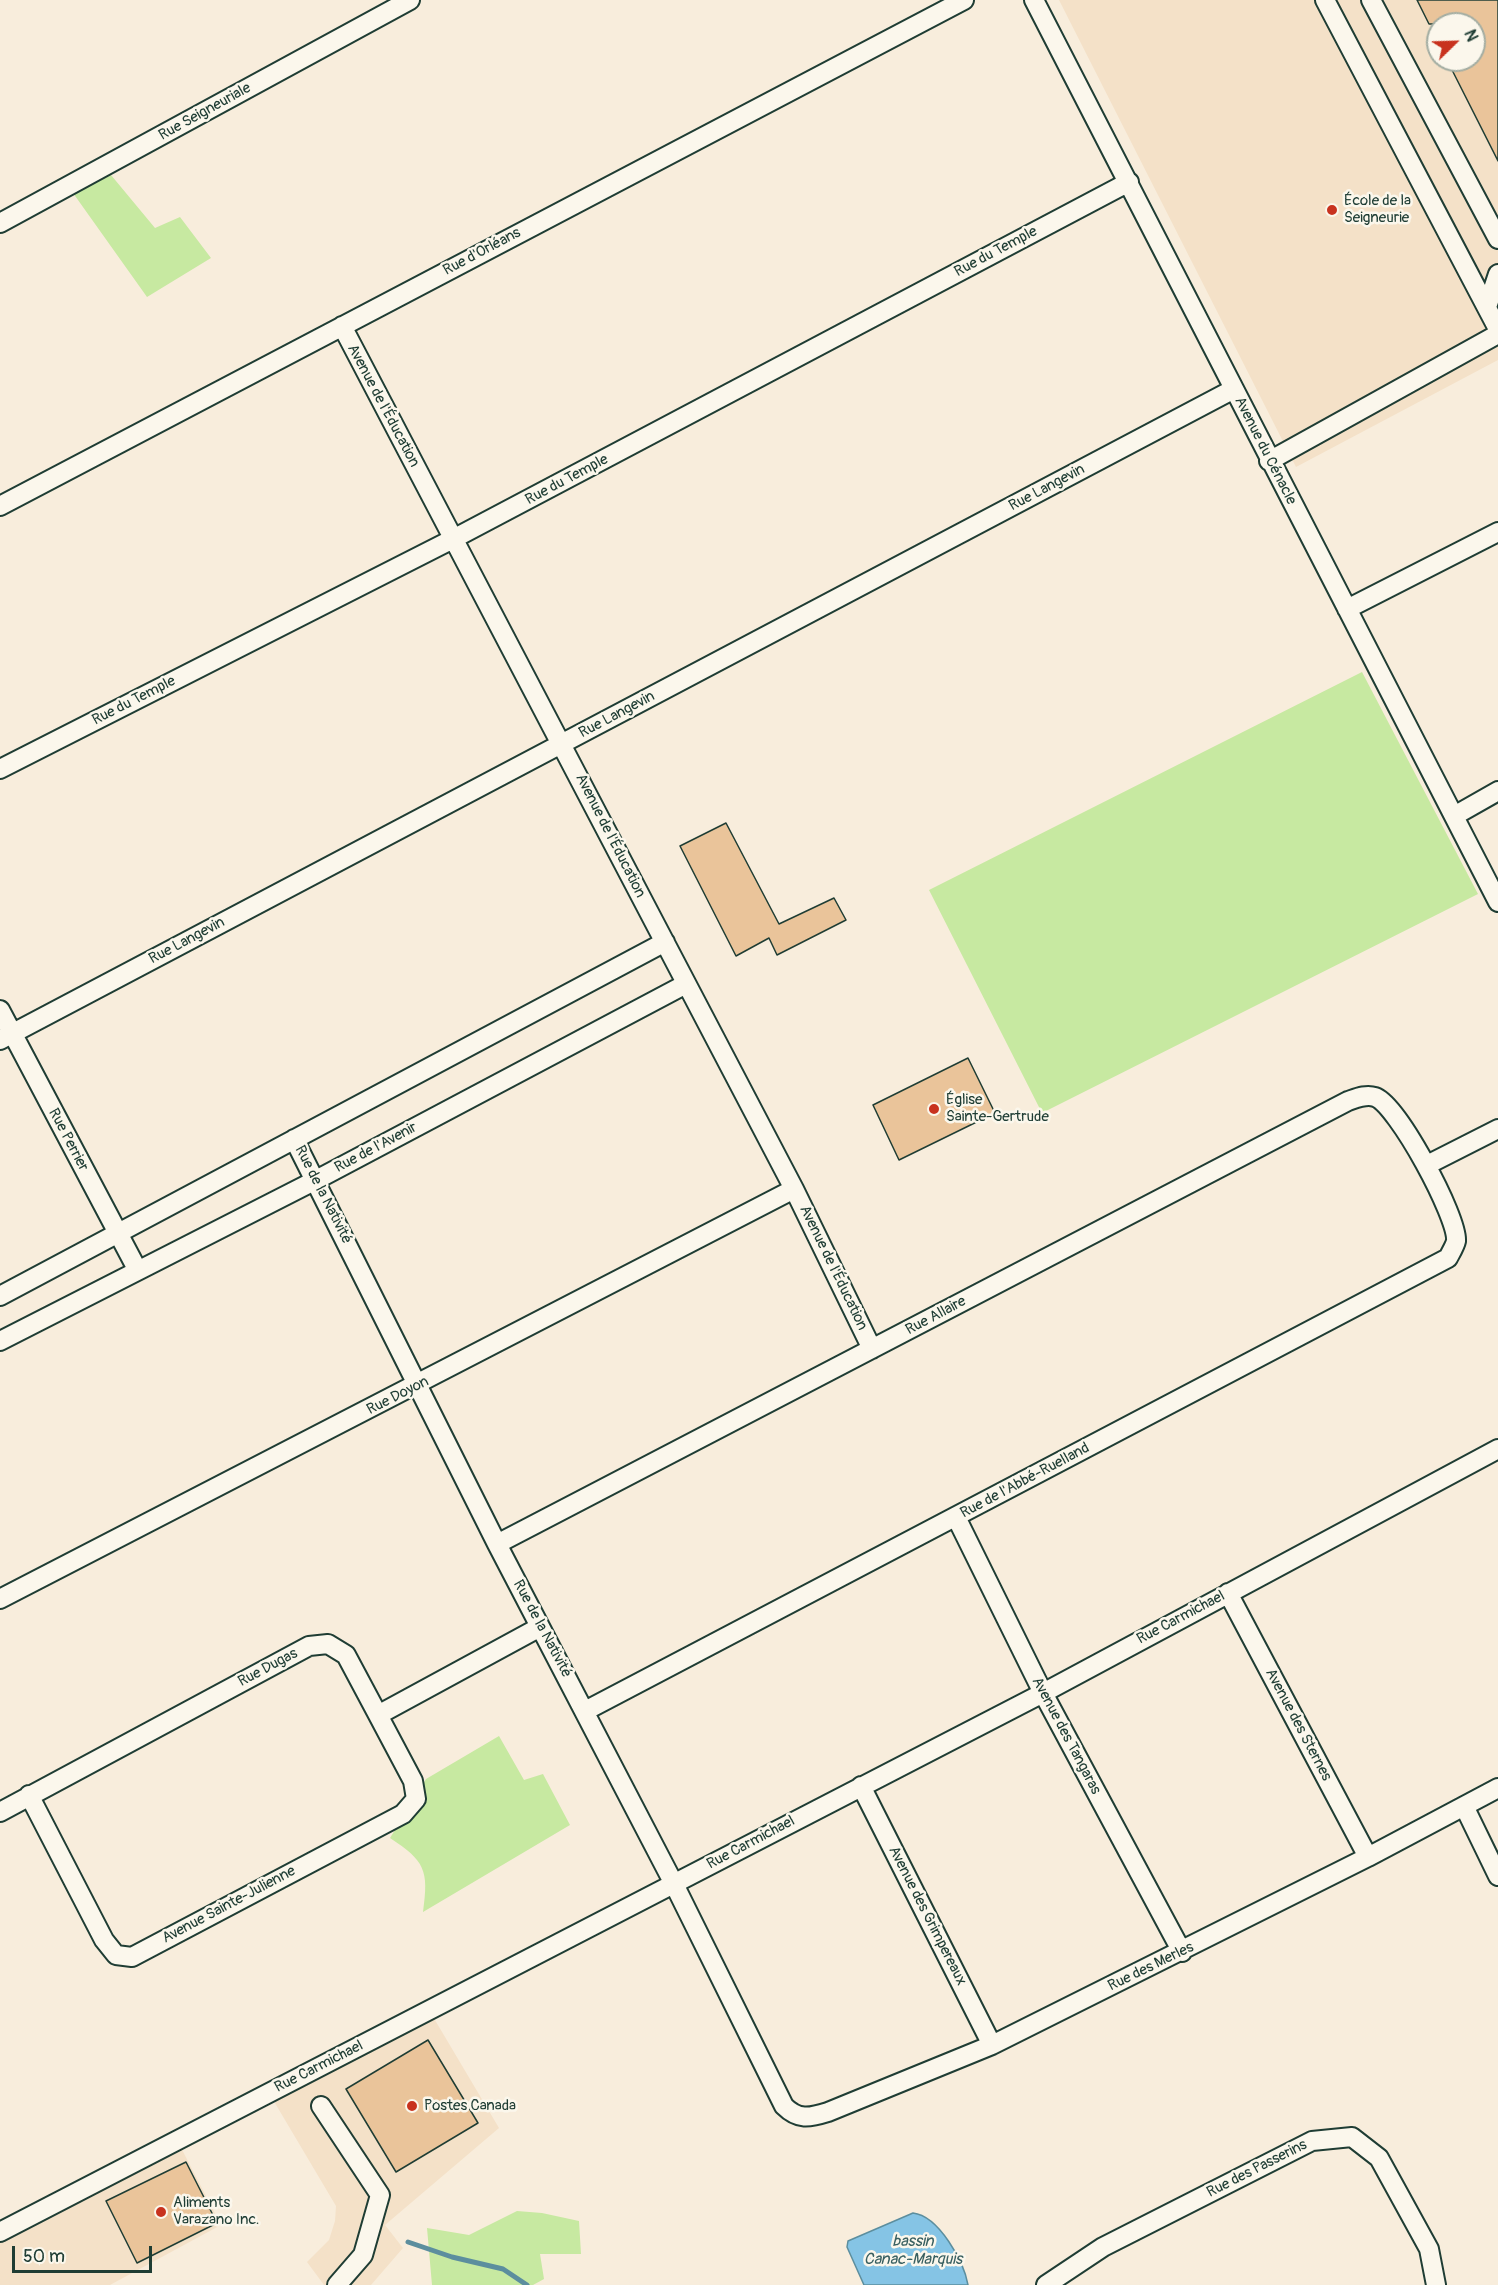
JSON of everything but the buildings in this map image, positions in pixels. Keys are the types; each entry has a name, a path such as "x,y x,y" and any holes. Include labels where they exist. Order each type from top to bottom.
{"street":[{"name":"Rue Seigneuriale","path":"5,215 410,0"},
{"name":"Rue d'Orléans","path":"0,506 964,0"},
{"name":"Avenue du Cénacle","path":"1034,0 1129,182 1269,461 1498,902"},
{"path":"1324,0 1498,329"},
{"path":"1371,0 1498,239"},
{"name":"Rue du Temple","path":"0,769 453,539 1129,182"},
{"path":"1487,307 1498,274"},
{"name":"Avenue de l'Éducation","path":"342,326 563,744 794,1190 873,1348"},
{"path":"1269,461 1498,334"},
{"name":"Rue Langevin","path":"6,1037 1234,389"},
{"path":"1347,609 1498,532"},
{"path":"1454,816 1498,791"},
{"path":"0,1296 665,942"},
{"name":"Rue de l'Avenir","path":"0,1341 137,1269 316,1180 686,984"},
{"name":"Rue Perrier","path":"0,1010 6,1037 119,1233 137,1269"},
{"name":"Rue Allaire","path":"497,1544 1348,1101 1366,1095 1377,1097 1388,1106 1427,1165"},
{"path":"1427,1165 1498,1129"},
{"name":"Rue de la Nativité","path":"294,1139 420,1385 497,1544 674,1884 784,2106 794,2116"},
{"name":"Rue de l'Abbé-Ruelland","path":"585,1711 1448,1258 1456,1241 1452,1224 1427,1165"},
{"name":"Rue Doyon","path":"0,1599 420,1385 794,1190"},
{"name":"Rue Carmichael","path":"0,2232 1042,1693 1498,1449"},
{"name":"Avenue des Tangaras","path":"956,1517 1042,1693 1182,1952"},
{"name":"Avenue des Sternes","path":"1228,1593 1368,1857"},
{"path":"378,1715 540,1627"},
{"name":"Rue Dugas","path":"0,1812 309,1646 328,1644 346,1655 378,1715"},
{"name":"Avenue Sainte-Julienne","path":"29,1795 104,1940 116,1955 132,1957 403,1814 416,1799 413,1780 378,1715"},
{"name":"Avenue des Grimpereaux","path":"861,1786 992,2045"},
{"name":"Rue des Merles","path":"794,2116 809,2118 828,2112 992,2045 1182,1952 1498,1788"},
{"path":"1464,1806 1498,1876"},
{"path":"321,2106 380,2195 363,2255 337,2285"},
{"name":"Rue des Passerins","path":"1046,2285 1103,2247 1312,2140 1352,2137 1379,2158 1429,2249 1436,2285"}],"shaded area":[{"name":"École de la Seigneurie","path":"1059,0 1498,0 1498,360 1296,467"},
{"path":"429,2010 499,2128 385,2225 403,2248 371,2285 324,2285 307,2262 329,2240 335,2221 336,2206 269,2093"},
{"path":"177,2140 221,2225 110,2285 0,2285 0,2232"}],"green space":[{"path":"111,175 155,228 180,217 211,258 147,297 73,193"},
{"path":"1362,672 1478,894 1042,1113 929,890"},
{"path":"499,1736 524,1780 543,1774 570,1825 423,1912 425,1886 422,1868 411,1853 390,1838 426,1779"},
{"path":"517,2211 542,2213 579,2221 581,2254 540,2254 544,2279 533,2285 432,2285 427,2228 469,2235"}],"water":[{"name":"bassin Canac-Marquis","path":"913,2213 923,2216 941,2231 956,2253 968,2285 864,2285 847,2247 848,2241"}],"waterway":[{"path":"408,2242 452,2257 503,2269 527,2285"}],"place":[{"name":"École de la Seigneurie","path":"1332,210"},
{"name":"Église Sainte-Gertrude","path":"934,1109"},
{"name":"Postes Canada","path":"412,2106"},
{"name":"Aliments Varazano Inc.","path":"161,2212"}]}
